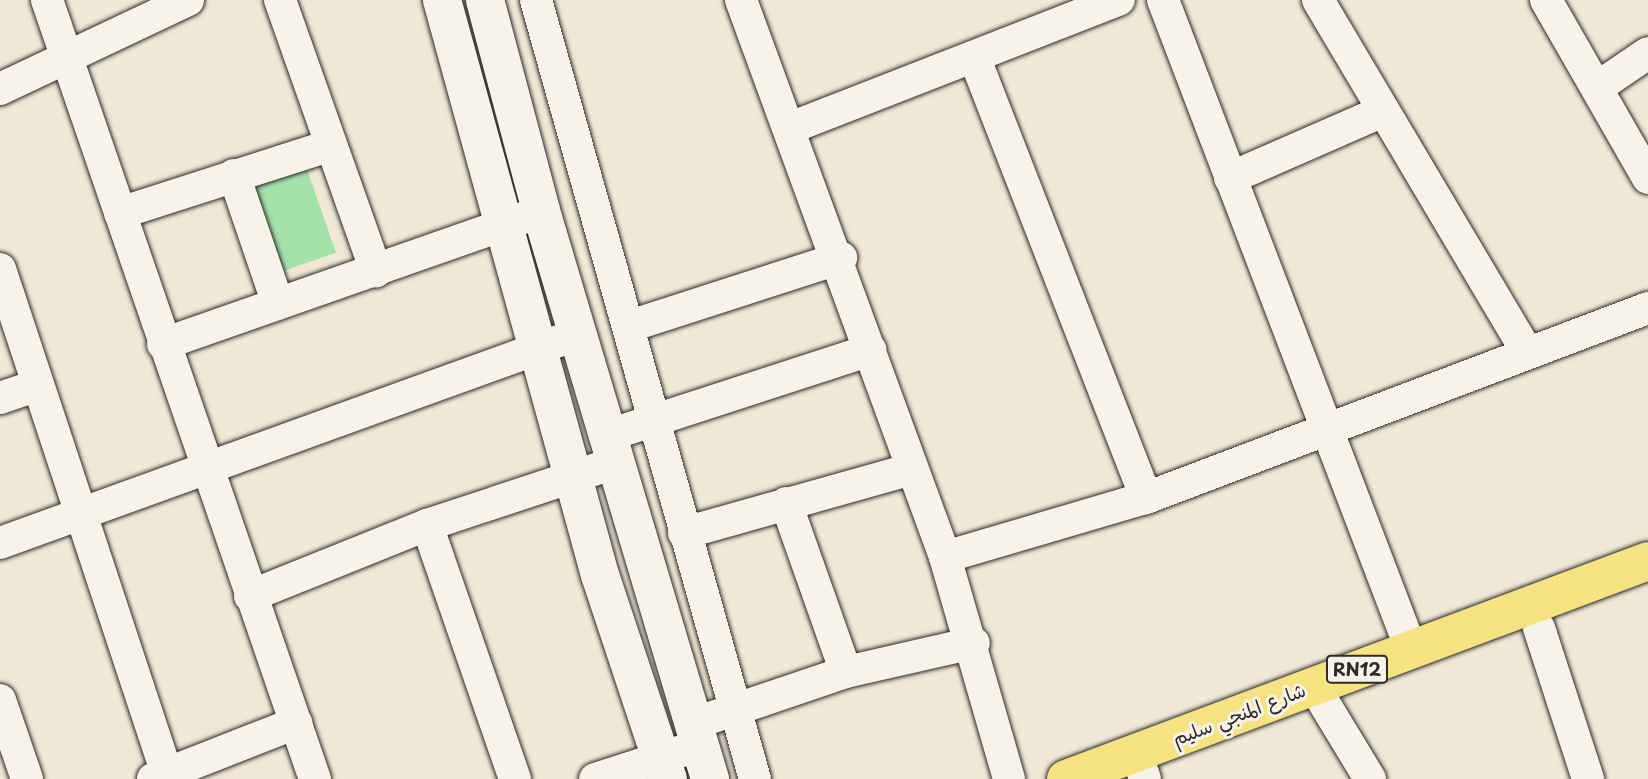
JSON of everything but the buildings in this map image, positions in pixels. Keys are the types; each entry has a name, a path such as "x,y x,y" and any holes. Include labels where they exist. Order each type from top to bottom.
{"main road":[{"name":"شارع المنجي سليم","path":"1066,779 1648,561"},
{"name":"شارع المنجي سليم","path":"1139,777 1324,703 1648,587"}],"street":[{"path":"47,0 206,472 315,779"},
{"path":"0,89 188,0"},
{"path":"280,0 329,146 376,271"},
{"path":"442,0 572,474 665,768"},
{"path":"485,0 541,211 700,750"},
{"path":"536,0 630,327 733,710 755,779"},
{"path":"741,0 841,258 912,469 945,557 974,643 1009,779"},
{"path":"790,128 975,59 1119,0"},
{"path":"1163,0 1411,649"},
{"path":"1318,0 1381,112 1527,352"},
{"path":"1546,0 1648,178"},
{"path":"1598,87 1648,53"},
{"path":"975,59 1146,498"},
{"path":"1230,178 1381,112"},
{"path":"120,213 329,146"},
{"path":"234,176 278,304"},
{"path":"163,344 541,211"},
{"path":"630,327 841,258"},
{"path":"0,269 160,776 296,723"},
{"path":"945,557 1146,498 1324,426 1648,308"},
{"path":"0,543 206,472 538,345 578,334"},
{"path":"250,596 427,525 572,474 655,424 871,350"},
{"path":"0,398 38,385"},
{"path":"684,533 912,469"},
{"path":"786,503 846,672"},
{"path":"427,525 515,779"},
{"path":"1539,628 1588,779"},
{"path":"595,779 665,768 700,750 733,710 846,672 974,643"},
{"path":"0,701 27,779"},
{"path":"1324,703 1370,779"}],"green space":[{"path":"305,163 336,253 277,273 246,183"}]}
